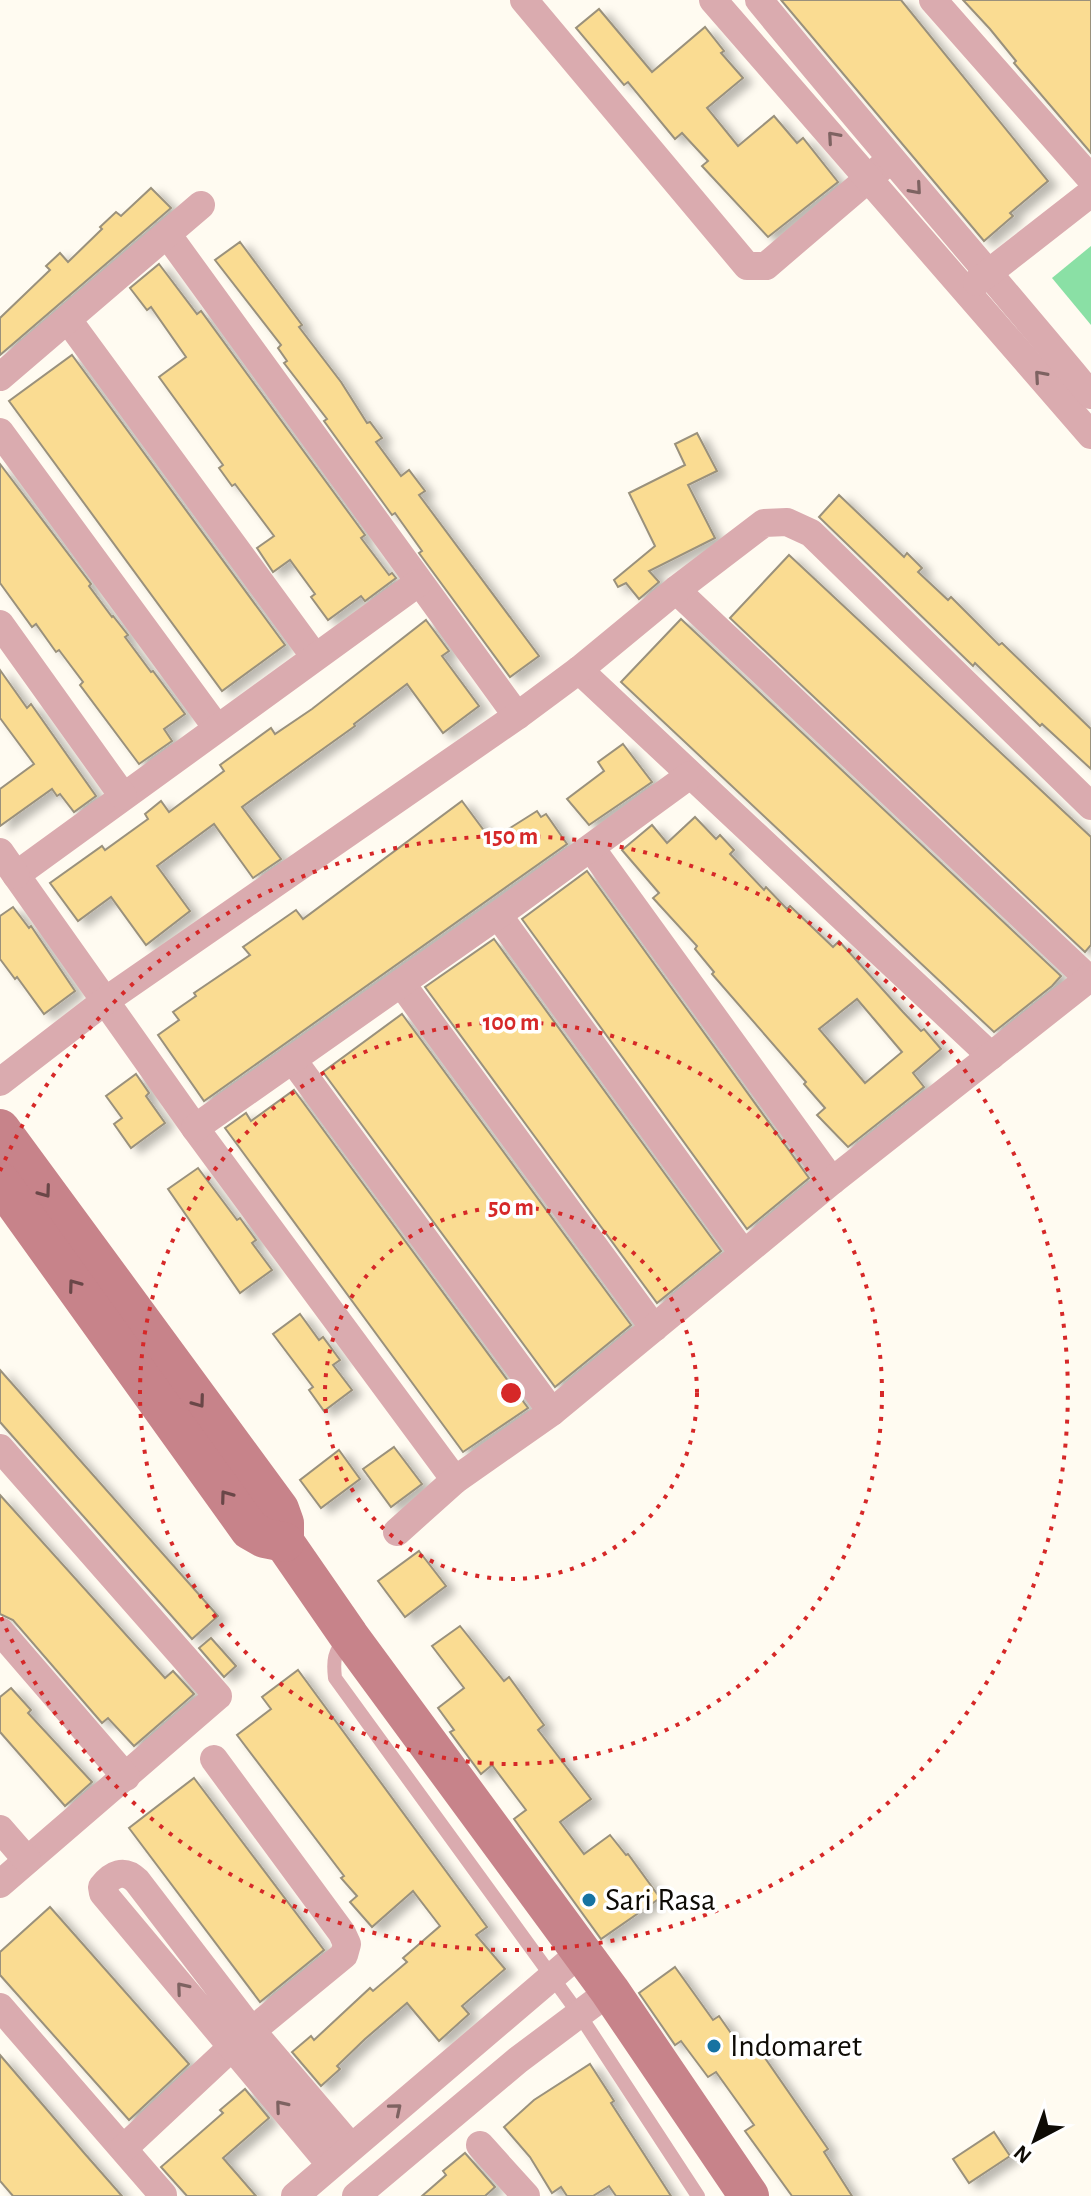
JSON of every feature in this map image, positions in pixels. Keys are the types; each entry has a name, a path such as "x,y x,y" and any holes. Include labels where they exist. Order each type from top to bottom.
{"street":[{"path":"524,0 747,266 766,266 880,169"},
{"path":"713,0 880,169 989,273 1091,395"},
{"path":"759,0 967,290 1090,430"},
{"path":"933,0 1091,179"},
{"path":"967,290 1091,193"},
{"path":"0,377 201,205"},
{"path":"167,234 517,716"},
{"path":"68,320 315,657"},
{"path":"0,432 217,728"},
{"path":"0,1082 105,1001 517,716 764,523 787,522 811,533 1091,806"},
{"path":"16,875 418,583"},
{"path":"397,1532 455,1480 552,1412 832,1181 1090,978 676,590"},
{"path":"0,624 123,796"},
{"path":"579,670 991,1056"},
{"path":"195,1128 498,915 690,775"},
{"path":"591,848 832,1181"},
{"path":"0,852 195,1128 455,1480"},
{"path":"498,915 743,1253"},
{"path":"401,983 654,1328"},
{"path":"292,1059 552,1412"},
{"path":"3,1152 279,1509 284,1523 284,1542 566,1964 749,2196"},
{"path":"0,1448 218,1696 0,1884"},
{"path":"0,1631 126,1777"},
{"path":"124,2148 242,2039 344,1955 347,1944 214,1759"},
{"path":"0,1829 27,1860"},
{"path":"242,2039 103,1893 102,1887 112,1876 121,1873 131,1875 137,1881 242,2039 323,2176 566,1964"},
{"path":"356,2196 518,2060 594,2002"},
{"path":"0,2007 163,2195"},
{"path":"493,2029 518,2060"},
{"path":"480,2145 526,2196"}],"lane":[{"path":"594,2002 698,2196"}],"green space":[{"path":"1091,246 1091,325 1052,278"}],"building":[{"path":"781,0 901,0 1048,181 1010,213 1013,216 984,241"},
{"path":"963,0 1091,0 1091,153 1014,63 1016,61 990,29"},
{"path":"599,9 652,72 705,27 724,51 721,53 743,78 707,108 738,146 774,116 797,143 803,138 838,182 768,237 702,166 708,161 682,133 675,139 628,82 624,85 576,28"},
{"path":"151,188 171,208 0,355 0,318 50,270 46,266 60,253 68,262 116,212 121,216"},
{"path":"240,242 302,325 299,327 341,382 367,423 370,422 382,438 376,442 401,476 409,470 425,491 419,495 539,656 510,677 419,553 422,551 395,513 392,515 324,421 327,419 284,363 287,361 278,348 281,345 215,260"},
{"path":"159,264 197,314 201,311 365,535 361,538 389,575 392,573 396,578 365,601 361,596 328,620 311,597 315,594 290,560 273,572 257,548 274,536 235,484 232,486 219,468 223,465 159,377 186,357 151,307 147,310 130,288"},
{"path":"72,355 285,645 222,691 9,401"},
{"path":"697,433 717,471 688,485 715,538 649,571 659,582 639,599 626,583 618,587 614,580 655,546 629,493 685,465 675,444"},
{"path":"0,464 128,635 125,637 185,714 164,729 172,741 139,764 80,685 83,682 59,650 56,652 36,624 32,627 0,583"},
{"path":"839,495 904,557 907,553 922,568 918,572 948,600 951,597 999,645 1002,643 1091,729 1091,769 1042,724 1040,726 975,663 973,666 819,517"},
{"path":"789,555 1091,837 1091,945 1085,952 730,618"},
{"path":"681,619 1061,976 1052,986 994,1032 621,682"},
{"path":"426,620 449,651 442,656 479,706 443,733 407,684 355,726 242,807 281,859 253,878 214,824 157,866 190,911 146,945 111,897 78,921 50,883 102,846 105,850 148,819 145,814 161,801 169,812 224,771 220,765 271,728 275,734 312,709"},
{"path":"0,670 27,708 31,704 96,796 74,812 52,789 0,826 0,789 34,764 0,718"},
{"path":"623,744 652,782 589,825 567,799 604,771 598,762"},
{"path":"462,801 491,840 537,811 541,817 546,814 567,844 204,1101 158,1035 179,1020 173,1012 196,996 194,993 250,955 243,947 296,910 303,919"},
{"path":"695,817 716,839 720,835 734,850 730,854 764,890 766,887 787,909 790,906 833,947 839,941 941,1049 913,1073 924,1087 848,1147 817,1115 825,1108 804,1084 806,1082 712,974 714,972 695,949 697,946 653,898 659,893 622,850 652,825 667,843","holes":["857,999 902,1052 865,1083 819,1029"]},
{"path":"587,871 809,1178 747,1229 522,919"},
{"path":"13,907 29,928 31,926 75,991 44,1014 0,959 0,916"},
{"path":"494,939 721,1251 657,1303 425,987"},
{"path":"402,1014 631,1325 555,1387 323,1072"},
{"path":"136,1074 149,1093 146,1096 165,1123 131,1148 114,1124 122,1118 106,1096"},
{"path":"294,1090 528,1408 463,1452 225,1128 246,1113 251,1121"},
{"path":"198,1168 256,1240 252,1243 272,1270 240,1293 168,1189"},
{"path":"300,1314 319,1340 323,1337 340,1360 333,1365 352,1390 324,1411 309,1390 313,1387 273,1334"},
{"path":"0,1370 218,1616 192,1639 0,1422"},
{"path":"394,1447 422,1484 391,1507 363,1469"},
{"path":"339,1450 360,1479 321,1508 300,1480"},
{"path":"0,1495 165,1678 173,1671 194,1694 134,1746 108,1718 102,1723 13,1620 0,1614"},
{"path":"419,1551 446,1586 405,1617 378,1581"},
{"path":"460,1626 504,1681 509,1677 544,1725 538,1730 591,1799 560,1822 584,1854 610,1835 660,1898 601,1939 514,1819 526,1810 492,1765 481,1774 450,1732 454,1730 438,1708 464,1688 432,1646"},
{"path":"211,1638 236,1666 224,1677 199,1648"},
{"path":"298,1670 487,1927 476,1935 505,1969 462,2006 469,2014 439,2041 407,2003 337,2066 340,2069 321,2086 292,2052 311,2036 314,2040 370,1988 373,1991 407,1962 403,1958 440,1926 413,1891 372,1927 350,1902 357,1896 341,1878 344,1876 237,1735 271,1709 262,1697"},
{"path":"11,1688 31,1710 28,1713 92,1782 65,1806 0,1732 0,1697"},
{"path":"194,1778 324,1950 260,2002 129,1828"},
{"path":"50,1907 189,2064 129,2120 0,1975 0,1952"},
{"path":"675,1967 713,2020 719,2016 747,2056 758,2048 828,2149 824,2152 852,2196 792,2196 745,2131 754,2125 716,2072 708,2077 681,2041 675,2045 639,1993"},
{"path":"0,2055 122,2196 13,2196 0,2181"},
{"path":"590,2064 614,2101 611,2103 671,2196 616,2196 609,2186 593,2196 567,2196 561,2187 552,2193 530,2157 504,2127 534,2100"},
{"path":"245,2089 269,2118 223,2158 256,2196 187,2196 161,2167 223,2113 220,2110"},
{"path":"994,2132 1010,2156 969,2183 953,2159"},
{"path":"465,2153 495,2187 485,2196 422,2196 446,2175 443,2171"}],"place":[{"name":"Sari Rasa","path":"589,1900"},
{"name":"Indomaret","path":"714,2046"}]}
